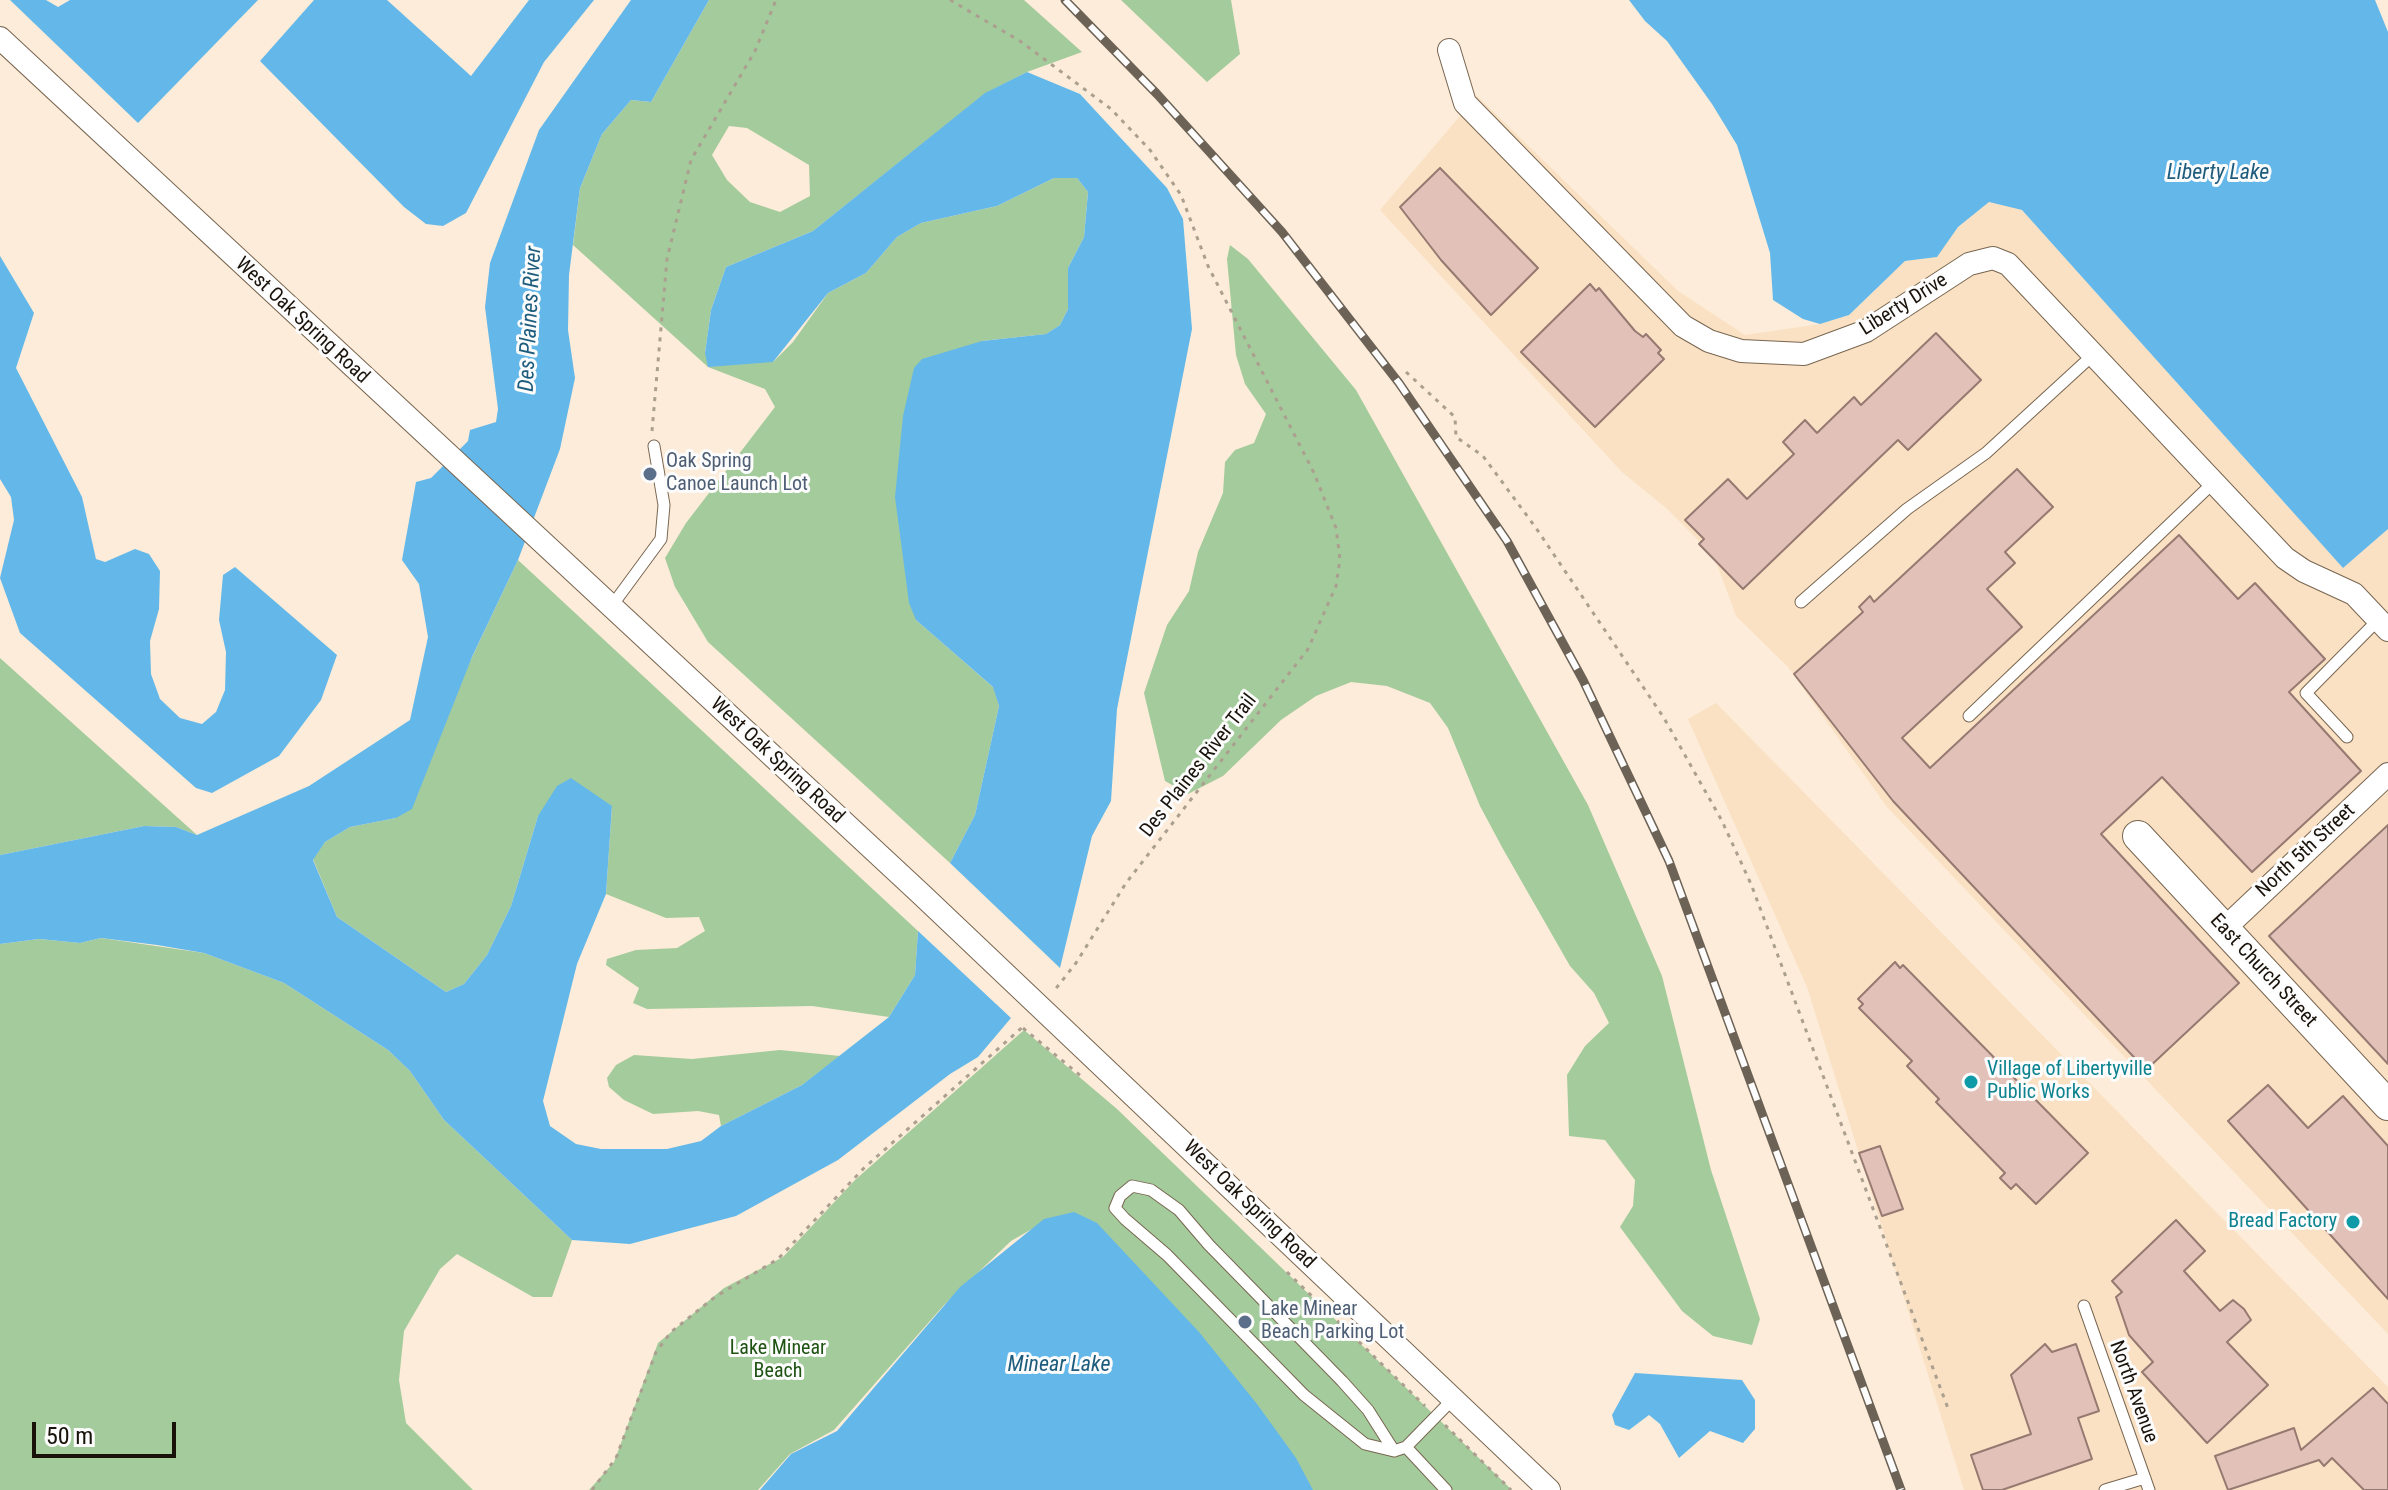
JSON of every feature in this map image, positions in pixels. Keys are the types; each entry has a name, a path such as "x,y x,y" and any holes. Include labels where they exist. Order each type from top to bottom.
{"street":[{"name":"West Oak Spring Road","path":"0,38 1041,1007 1549,1490"},
{"name":"Liberty Drive","path":"1449,50 1465,103 1683,326 1709,341 1741,351 1804,354 1866,331 1969,264 1993,258 2019,273 2277,549 2304,571 2354,594 2383,625"},
{"name":"North 5th Street","path":"2224,929 2388,774"},
{"name":"East Church Street","path":"2138,836 2388,1105"}],"lane":[{"path":"1801,602 1907,509 1986,453 2095,354"},
{"path":"611,607 661,539 664,505 654,446"},
{"path":"1969,716 2215,482"},
{"path":"2347,737 2306,693 2383,625"},
{"path":"1400,1449 1365,1444 1304,1395 1167,1255 1125,1219 1115,1208 1120,1196 1132,1186 1151,1190 1179,1210 1209,1245 1351,1390 1400,1449 1446,1490"},
{"name":"North Avenue","path":"2084,1306 2147,1484"},
{"path":"1400,1449 1453,1399"},
{"path":"2105,1490 2147,1484"}],"path":[{"path":"654,446 650,414 667,259 691,160 755,51 776,0"},
{"name":"Des Plaines River Trail","path":"592,1490 616,1458 656,1352 671,1332 715,1297 778,1259 864,1168 1023,1028 1041,1007 1076,963 1126,883 1308,649 1336,586 1340,559 1336,528 1314,473 1208,266 1174,184 1150,150 1111,109 1020,41 950,0"},
{"path":"1406,372 1455,417 1456,437 1483,456 1536,528 1664,718 1722,821 1751,884 1949,1411"},
{"path":"1023,1028 1082,1077"},
{"path":"1276,1262 1511,1490"}],"shaded area":[{"path":"1477,96 1678,291 1745,335 1820,324 1849,315 1905,261 1937,256 1958,227 1989,202 2022,210 2343,568 2388,529 2388,1334 1887,807 1788,667 1736,616 1714,556 1666,508 1622,472 1380,210"},
{"path":"1716,703 2388,1387 2388,1490 1964,1490 1807,987 1688,719"}],"green space":[{"path":"709,0 1024,0 1082,52 1027,72 986,93 813,231 726,267 711,310 705,353 773,362 793,342 828,293 866,273 897,237 921,223 997,206 1054,178 1077,178 1088,192 1084,237 1068,268 1068,309 1060,325 1046,334 982,341 916,620 994,688 999,706 975,815 950,863 708,642 675,587 665,558 686,523 775,407 765,389 708,367 573,245 580,188 602,134 631,100 651,102","holes":["729,126 747,128 809,165 810,196 780,212 750,202 727,180 712,155"]},
{"path":"1121,0 1231,0 1240,54 1207,82"},
{"path":"1230,245 1248,259 1356,390 1588,805 1662,976 1711,1170 1760,1319 1752,1345 1713,1336 1682,1311 1620,1227 1633,1206 1635,1180 1605,1140 1569,1136 1567,1075 1585,1046 1609,1023 1594,993 1570,966 1503,849 1480,806 1448,728 1430,703 1387,686 1351,682 1316,696 1281,720 1223,776 1188,794 1165,781 1144,693 1167,625 1189,591 1198,552 1223,493 1225,462 1235,450 1254,443 1266,414 1245,384 1236,355 1227,259"},
{"path":"518,560 918,931 915,975 889,1017 812,1006 647,1009 633,1003 639,988 606,965 607,959 636,950 677,948 705,931 699,917 666,918 606,894 612,806 538,816 511,906 487,955 464,984 446,992 337,917 313,859 325,842 350,827 396,818"},
{"path":"0,658 197,835 176,827 144,826 0,855"},
{"path":"101,938 204,953 284,983 388,1050 410,1071 444,1120 572,1240 552,1297 533,1297 457,1254 440,1269 404,1331 399,1380 406,1423 473,1490 0,1490 0,944 39,939 80,943"},
{"name":"Lake Minear Beach","path":"1024,1030 1117,1109 1512,1490 1311,1490 1046,1221 1011,1241 944,1305 834,1430 790,1454 758,1490 589,1490 614,1462 658,1343 724,1288 783,1257 855,1180"},
{"path":"780,1050 840,1056 802,1085 721,1126 719,1115 698,1111 653,1114 624,1100 609,1087 607,1078 616,1065 634,1055 692,1059"}],"water":[{"path":"10,0 46,0 58,7 70,0 258,0 138,123"},
{"path":"314,0 387,0 471,76 529,0 594,0 544,62 466,213 443,226 426,224 404,207 260,61"},
{"name":"Des Plaines River","path":"631,0 709,0 651,102 631,100 602,134 580,188 569,275 568,330 575,378 560,449 518,560 472,657 412,809 396,818 350,827 325,842 313,860 337,917 446,992 464,984 487,955 511,906 538,816 557,786 571,778 612,806 606,894 577,964 543,1101 550,1126 576,1144 601,1149 667,1149 701,1141 721,1126 802,1085 889,1017 915,975 918,931 1011,1018 978,1057 950,1074 838,1160 736,1216 630,1244 572,1240 444,1120 410,1071 388,1050 284,983 204,953 157,945 101,938 80,943 39,939 0,944 0,855 144,826 176,827 197,835 309,786 410,720 428,637 419,584 402,560 416,482 431,478 468,441 470,430 496,422 498,409 485,307 490,263 539,130"},
{"name":"Liberty Lake","path":"1629,0 2375,0 2388,32 2388,529 2343,568 2022,210 1989,202 1958,227 1937,257 1905,261 1849,315 1820,324 1803,319 1773,300 1770,253 1737,145 1667,41 1645,21"},
{"path":"1027,72 1080,94 1167,188 1183,219 1192,329 1117,709 1111,801 1092,836 1060,968 950,863 975,815 999,706 993,687 916,620 909,603 895,497 903,416 914,368 922,359 982,341 1046,334 1060,325 1068,309 1068,268 1084,237 1088,192 1077,178 1054,178 997,206 921,223 897,237 866,273 828,293 773,362 708,367 705,353 711,310 726,267 813,231 985,93"},
{"path":"0,256 34,313 16,368 82,497 96,559 105,562 135,549 149,554 160,571 159,609 150,641 151,674 160,699 180,718 202,724 216,712 225,690 226,652 219,620 223,575 235,567 337,655 321,700 279,756 212,793 196,788 20,633 0,578 14,520 11,497 0,479"},
{"name":"Minear Lake","path":"1074,1212 1097,1223 1199,1332 1296,1458 1313,1490 760,1490 791,1454 837,1431 960,1287 1044,1219"},
{"path":"1635,1373 1742,1380 1755,1400 1755,1429 1743,1443 1710,1431 1679,1458 1660,1424 1649,1415 1629,1430 1615,1425 1612,1415"}],"building":[{"path":"1440,168 1538,268 1491,315 1441,260 1400,207"},
{"path":"1590,284 1596,291 1599,288 1635,331 1643,337 1646,334 1661,350 1658,353 1664,359 1595,427 1521,352"},
{"path":"1936,333 1981,380 1908,450 1898,440 1743,589 1699,544 1704,539 1685,520 1728,479 1747,499 1794,454 1783,442 1805,420 1817,433 1854,397 1861,405"},
{"path":"2017,469 2053,507 2005,552 2015,563 1987,589 2022,627 1902,738 1930,768 2179,535 2238,599 2255,583 2325,659 2289,692 2361,771 2252,872 2162,777 2101,834 2239,983 2146,1070 1893,801 1794,674 1863,612 1859,607 1870,596 1874,602"},
{"path":"2388,825 2388,1064 2269,936"},
{"name":"Village of Libertyville Public Works","path":"1895,962 1900,968 1903,965 2088,1153 2036,1204 2016,1184 2011,1189 2000,1178 2005,1173 1936,1102 1939,1099 1907,1066 1912,1061 1859,1008 1863,1004 1858,999"},
{"name":"Bread Factory","path":"2268,1085 2308,1128 2343,1096 2388,1146 2388,1299 2228,1121"},
{"path":"1880,1146 1903,1209 1882,1216 1859,1153"},
{"path":"2176,1220 2205,1251 2184,1271 2220,1311 2233,1300 2244,1309 2251,1320 2227,1342 2268,1385 2207,1443 2142,1372 2153,1362 2129,1335 2116,1297 2122,1292 2112,1281"},
{"path":"2045,1344 2052,1352 2076,1344 2099,1411 2078,1418 2092,1459 2002,1490 1983,1490 1971,1455 2031,1434 2011,1375"},
{"path":"2373,1388 2388,1404 2388,1490 2364,1490 2332,1458 2324,1466 2319,1460 2228,1490 2215,1456 2294,1428 2301,1450"}],"railway":[{"path":"1065,0 1157,94 1282,232 1399,383 1507,541 1583,680 1669,861 1901,1490"}],"place":[{"name":"Oak Spring Canoe Launch Lot","path":"650,474"},
{"name":"Village of Libertyville Public Works","path":"1971,1082"},
{"name":"Bread Factory","path":"2353,1222"},
{"name":"Lake Minear Beach Parking Lot","path":"1245,1322"}]}
